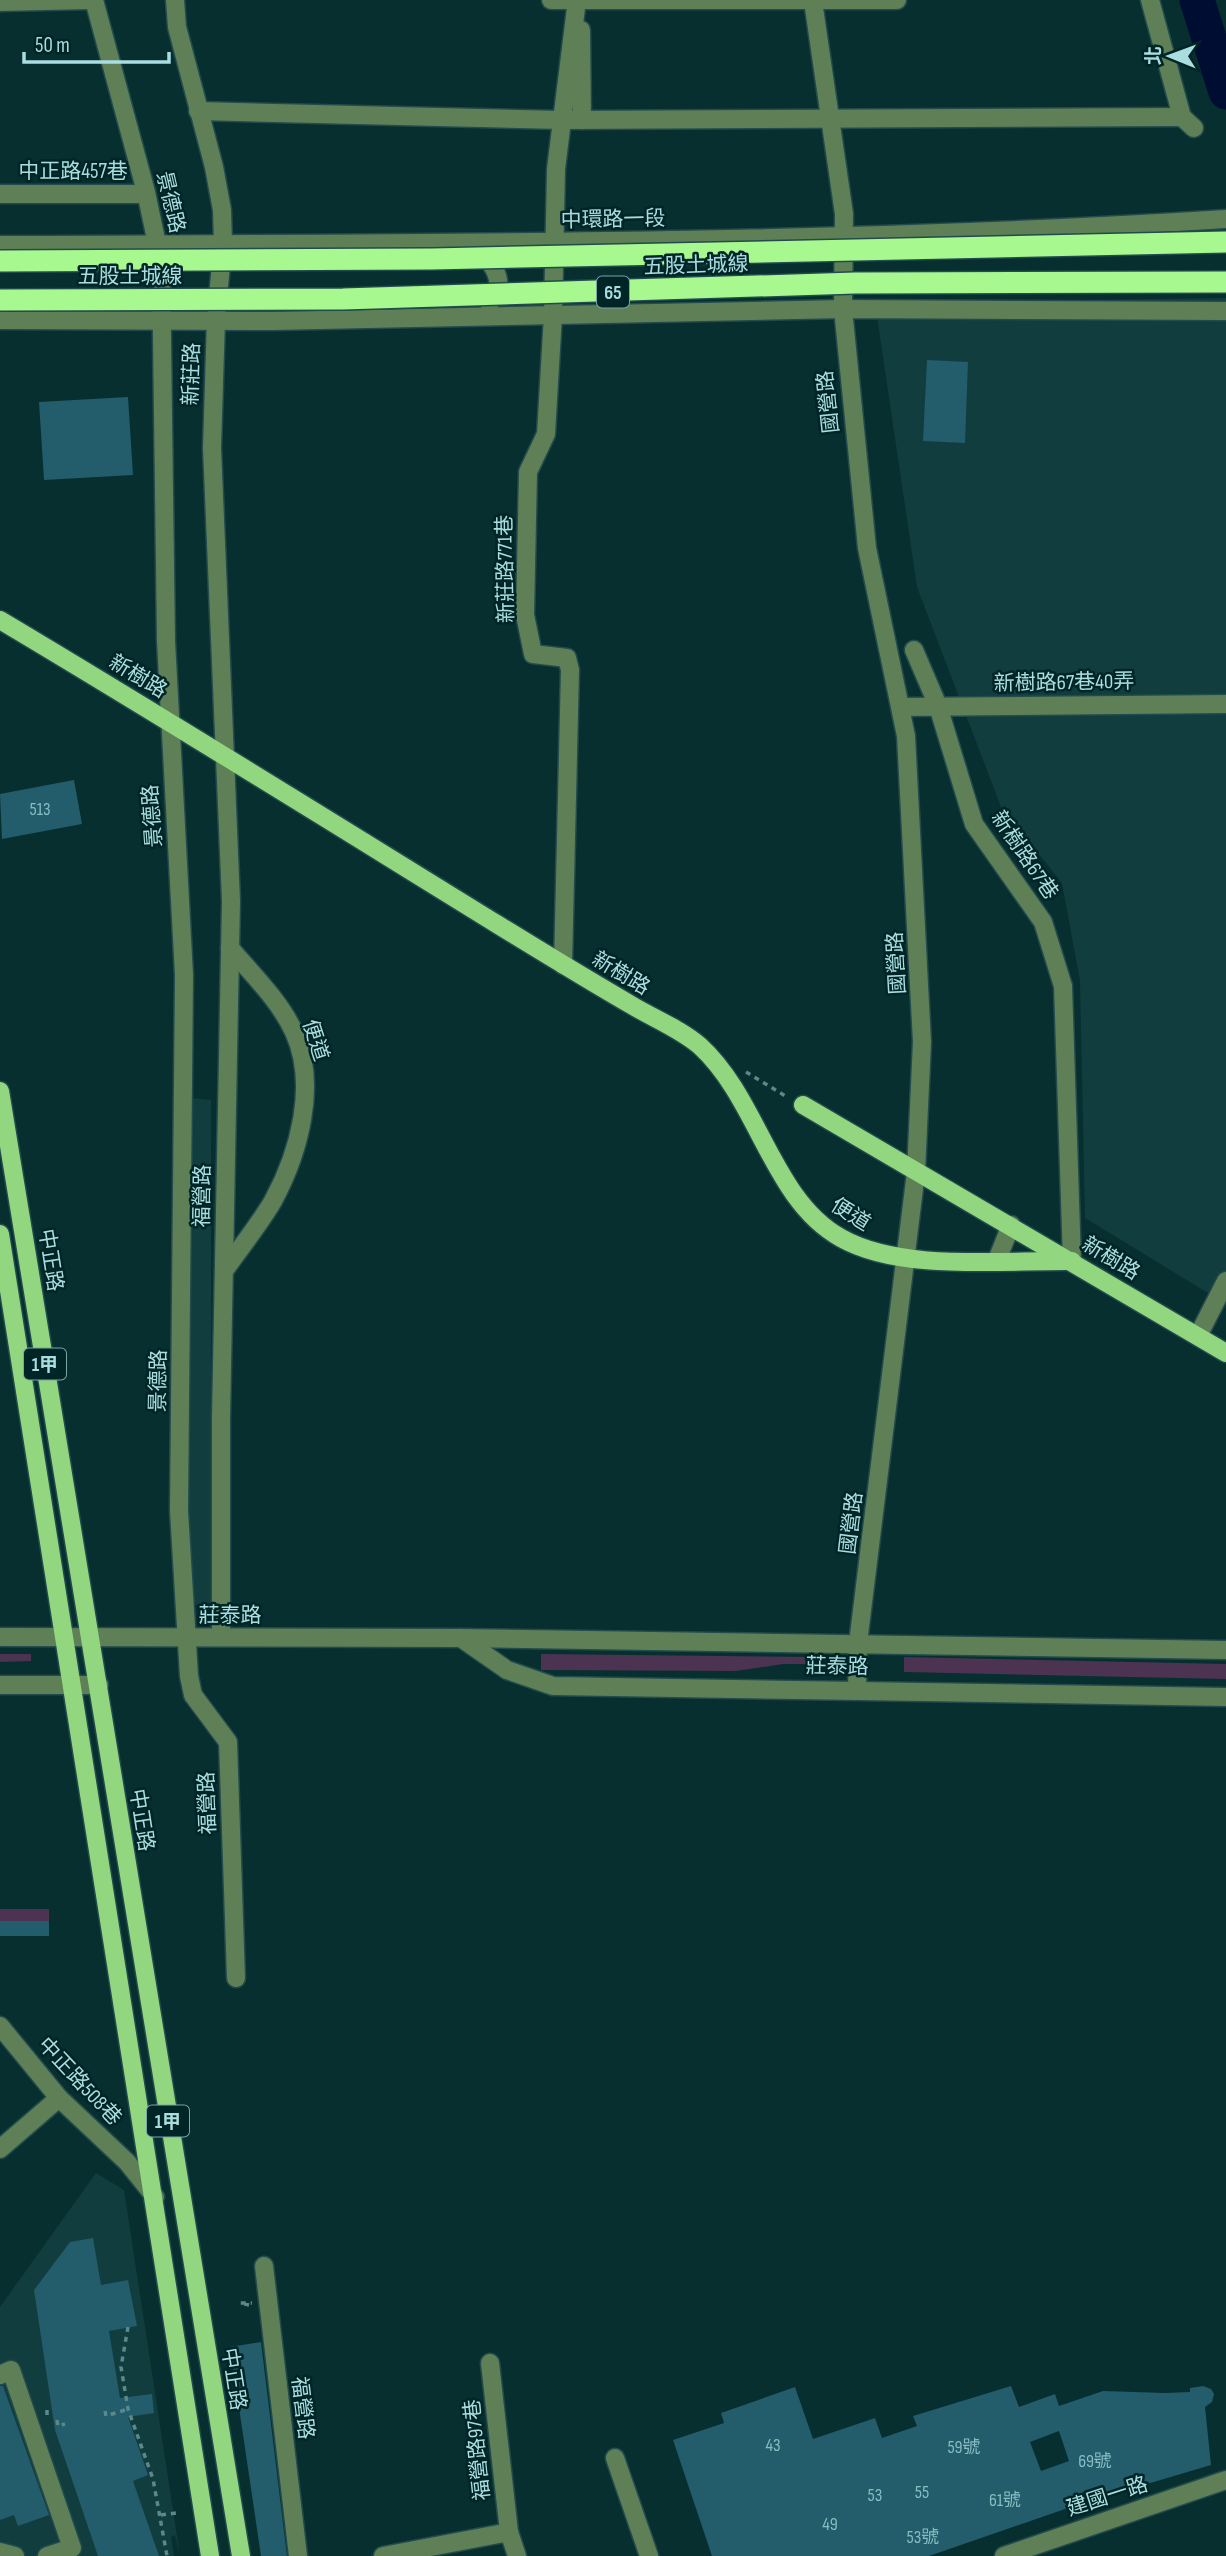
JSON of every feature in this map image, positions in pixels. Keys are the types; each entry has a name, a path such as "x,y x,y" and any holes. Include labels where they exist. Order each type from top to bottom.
{"highway":[{"name":"五股土城線","path":"0,261 432,259 1226,242"},
{"name":"五股土城線","path":"0,300 343,299 855,283 1226,282"}],"main road":[{"name":"新樹路","path":"0,620 169,720 563,965 699,1045"},
{"name":"便道","path":"699,1045 740,1096 793,1193 814,1219 839,1237 865,1249 906,1259 1072,1261"},
{"name":"中正路","path":"0,1091 100,1685 144,1977 241,2556"},
{"name":"新樹路","path":"803,1105 1226,1353"},
{"name":"1甲","path":"0,1234 210,2556"}],"street":[{"path":"0,2 93,0"},
{"name":"景德路","path":"93,0 158,244 162,319 169,720 184,975 179,1511 187,1637"},
{"name":"新莊路","path":"175,0 177,27 216,177 223,243 216,319 212,447 226,756"},
{"path":"551,0 897,0"},
{"path":"553,315 561,120 577,0"},
{"path":"577,0 583,41 582,121"},
{"path":"198,111 582,121 1188,122 1150,0"},
{"name":"國營路","path":"813,1 831,120 844,236 843,309 870,570 902,707 908,763 922,1042 916,1172 858,1643 857,1689"},
{"name":"中正路457巷","path":"0,194 146,194"},
{"name":"中環路一段","path":"0,245 554,243 886,235 1226,219"},
{"path":"454,317 485,306 495,297 499,282 495,265 479,252 459,244"},
{"path":"0,320 273,321 843,309 1226,311"},
{"name":"新莊路771巷","path":"553,315 546,434 528,472 525,615 533,654 566,658 570,670 563,965"},
{"name":"新樹路67巷","path":"914,650 938,706 962,793 974,824 1043,922 1060,975 1072,1261"},
{"name":"新樹路67巷40弄","path":"902,707 1226,704"},
{"name":"福營路","path":"221,1637 230,948 226,756"},
{"name":"便道","path":"224,1271 272,1202 289,1167 303,1121 305,1070 294,1033 277,1004 230,948"},
{"path":"997,1260 1011,1225"},
{"path":"1198,1336 1226,1281"},
{"name":"莊泰路","path":"0,1637 461,1638 1226,1650"},
{"name":"福營路","path":"187,1637 193,1695 228,1742 236,1978"},
{"name":"莊泰路","path":"461,1638 507,1670 553,1686 1226,1697"},
{"path":"0,1685 100,1685"},
{"name":"中正路508巷","path":"0,2026 59,2098 127,2162 155,2197"},
{"path":"0,2149 59,2098"},
{"name":"福營路","path":"264,2266 298,2556"},
{"name":"福營路97巷","path":"490,2363 509,2532 517,2556"},
{"path":"5,2372 72,2548 47,2556"},
{"path":"615,2458 649,2556"},
{"name":"建國一路","path":"1004,2556 1226,2480"},
{"path":"383,2556 509,2532"},
{"path":"0,2552 15,2556"}],"path":[{"path":"745,1072 803,1105"},
{"path":"128,2327 121,2367 128,2409 161,2515 167,2556"},
{"path":"105,2411 106,2416 128,2409"},
{"path":"57,2420 58,2426 65,2424"},
{"path":"161,2515 176,2513"}],"shaded area":[{"path":"1226,298 1226,1304 1085,1218 1080,981 1062,883 1001,807 917,587 875,303"},
{"path":"193,1098 211,1100 211,1604 191,1605 187,1457"},
{"path":"0,1654 31,1654 31,1661 0,1662"},
{"path":"541,1654 812,1657 812,1664 783,1664 736,1671 541,1670"},
{"path":"904,1657 1226,1664 1226,1679 904,1672"},
{"path":"0,1909 49,1909 49,1921 0,1921"},
{"path":"96,2173 124,2190 180,2556 175,2535 171,2537 174,2556 0,2556 0,2307"}],"building":[{"path":"927,360 968,362 965,443 923,441"},
{"path":"128,397 133,475 44,480 39,402"},
{"path":"74,780 82,824 2,839 0,794"},
{"path":"0,1921 49,1921 49,1936 0,1936"},
{"path":"93,2238 101,2285 128,2280 137,2326 109,2331 120,2398 152,2394 154,2413 128,2417 148,2475 133,2481 159,2556 98,2556 55,2430 34,2290 70,2242"},
{"path":"261,2342 287,2556 261,2556 230,2347"},
{"path":"0,2386 3,2386 49,2515 18,2526 14,2515 0,2520"},
{"path":"1011,2386 1019,2407 1055,2394 1059,2406 1103,2391 1190,2392 1190,2388 1203,2386 1211,2389 1214,2394 1212,2402 1205,2407 1211,2465 1147,2484 1146,2481 929,2556 712,2556 673,2440 724,2423 721,2413 795,2387 813,2439 875,2418 882,2438 917,2426 913,2416","holes":["1059,2431 1069,2461 1041,2471 1030,2442"]}],"waterway":[{"path":"1197,0 1226,92"}]}
